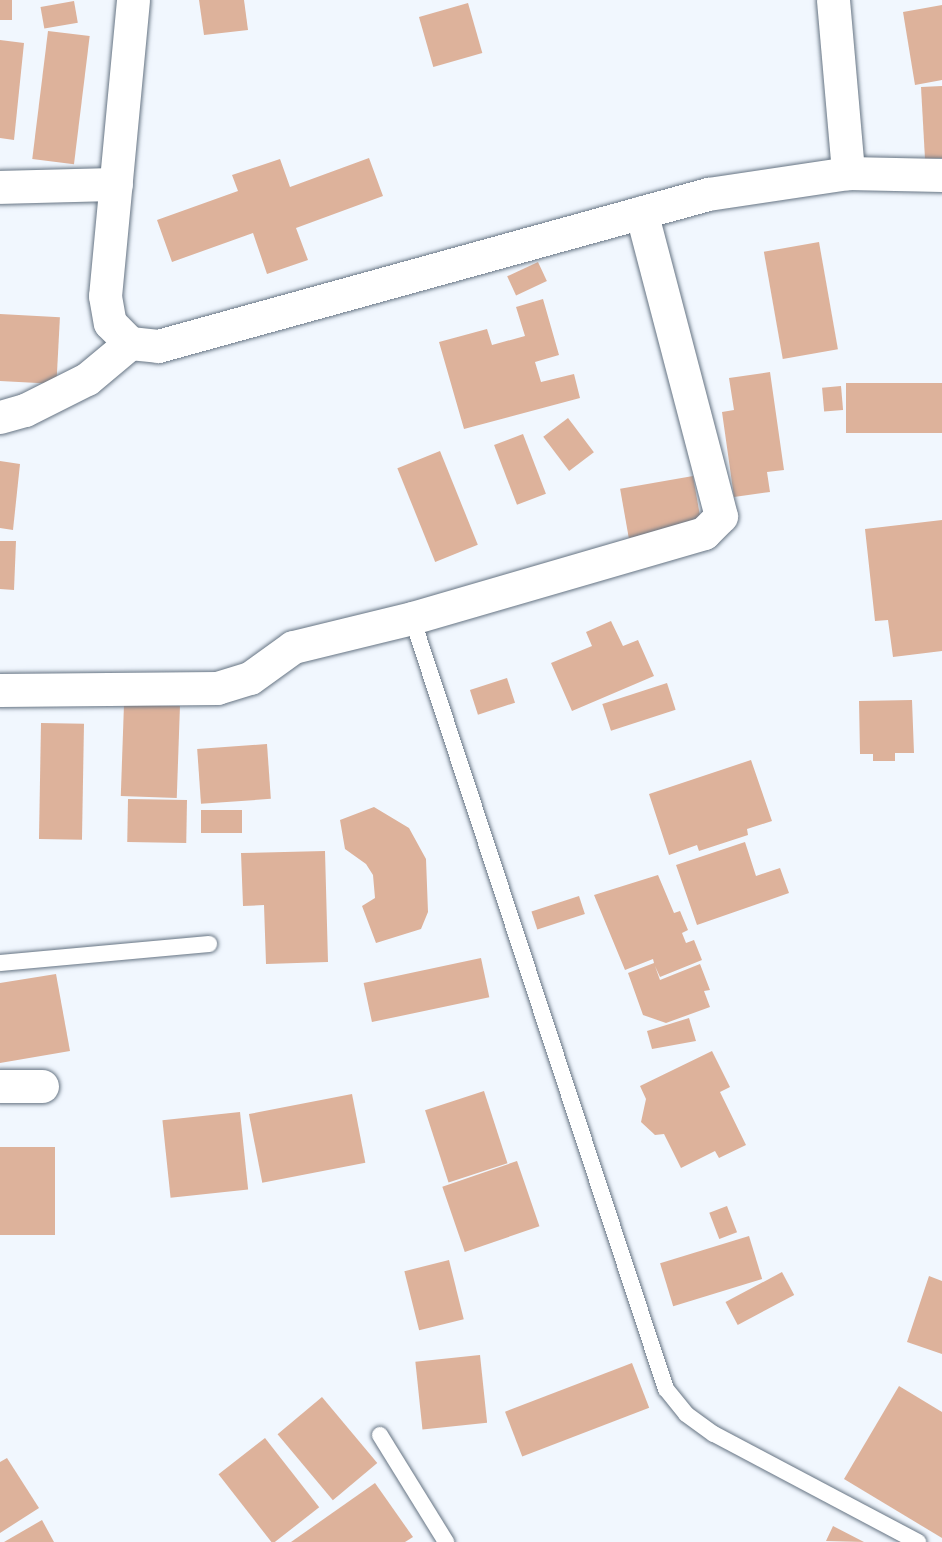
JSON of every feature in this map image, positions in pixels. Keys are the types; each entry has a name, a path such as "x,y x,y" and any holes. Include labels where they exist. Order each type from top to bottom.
{"street":[{"path":"133,0 105,296 110,323 130,343 158,346 708,194 848,173 942,175"},
{"path":"833,0 848,173"},
{"path":"0,187 116,184"},
{"path":"0,690 217,688 250,678 293,647 412,618 705,533 720,516 641,212"},
{"path":"0,416 25,410 87,379 130,343"},
{"path":"0,1086 42,1086"}],"lane":[{"path":"412,618 666,1389 686,1414 714,1434 918,1542"},
{"path":"0,963 209,944"},
{"path":"380,1434 446,1542"}],"building":[{"path":"0,0 12,0 12,20 0,20"},
{"path":"199,0 244,0 248,30 204,35"},
{"path":"74,1 78,23 44,29 41,7"},
{"path":"468,3 482,53 433,67 419,17"},
{"path":"942,5 942,80 915,85 903,12"},
{"path":"48,31 90,36 74,164 32,159"},
{"path":"0,40 24,43 14,140 0,138"},
{"path":"942,86 942,158 925,159 921,87"},
{"path":"369,158 383,196 296,228 308,260 267,274 253,233 172,262 157,220 238,191 232,175 280,159 290,187"},
{"path":"819,242 838,349 783,359 764,252"},
{"path":"538,262 547,281 516,295 507,276"},
{"path":"543,299 559,355 535,362 541,382 574,374 580,398 464,429 439,342 487,329 492,345 525,336 516,307"},
{"path":"0,314 60,317 56,384 0,381"},
{"path":"770,372 784,470 767,472 770,492 734,497 722,412 734,410 729,378"},
{"path":"846,383 942,383 942,433 846,433"},
{"path":"841,386 843,410 824,412 822,388"},
{"path":"568,418 594,452 569,471 543,437"},
{"path":"523,434 546,494 517,505 494,445"},
{"path":"440,451 478,545 435,562 397,468"},
{"path":"0,461 20,464 13,530 0,528"},
{"path":"693,476 702,525 629,538 620,489"},
{"path":"942,520 942,651 893,657 888,620 875,621 865,529"},
{"path":"0,541 16,541 14,590 0,589"},
{"path":"611,621 623,646 638,640 654,676 572,711 551,663 592,646 586,632"},
{"path":"507,678 515,703 478,715 470,690"},
{"path":"667,683 676,710 611,731 602,704"},
{"path":"912,700 914,753 895,753 895,761 873,761 873,754 860,754 859,701"},
{"path":"124,704 180,706 177,798 121,796"},
{"path":"41,723 84,724 82,840 39,839"},
{"path":"267,744 271,799 201,804 197,749"},
{"path":"751,760 772,821 747,829 748,835 699,851 697,845 669,855 649,794"},
{"path":"128,799 187,800 186,843 127,842"},
{"path":"374,807 409,828 426,859 428,912 421,929 376,943 362,906 375,898 373,875 366,864 345,849 340,820"},
{"path":"201,810 242,810 242,833 201,833"},
{"path":"745,842 756,876 780,868 789,893 697,925 676,865"},
{"path":"325,851 328,962 266,964 264,905 243,906 241,853"},
{"path":"658,875 674,913 680,911 688,930 682,933 686,943 694,940 702,960 660,977 655,966 660,980 700,964 710,990 704,991 710,1007 666,1023 643,1015 628,973 654,963 653,959 625,970 594,895"},
{"path":"579,896 585,914 537,930 531,911"},
{"path":"481,958 489,997 372,1022 364,983"},
{"path":"56,974 70,1051 0,1063 0,983"},
{"path":"689,1018 696,1041 652,1049 647,1031"},
{"path":"712,1051 730,1087 720,1092 746,1145 719,1158 715,1151 681,1168 664,1134 655,1135 641,1122 646,1099 640,1086"},
{"path":"484,1091 507,1163 449,1182 425,1110"},
{"path":"352,1094 365,1163 262,1183 249,1114"},
{"path":"240,1112 248,1190 171,1198 162,1120"},
{"path":"0,1147 55,1147 55,1235 0,1235"},
{"path":"517,1161 539,1226 465,1252 442,1187"},
{"path":"727,1206 737,1232 719,1239 709,1213"},
{"path":"749,1236 762,1279 673,1306 660,1263"},
{"path":"449,1260 464,1319 419,1330 404,1271"},
{"path":"782,1272 794,1295 738,1325 725,1302"},
{"path":"929,1276 942,1281 942,1354 907,1342"},
{"path":"480,1355 487,1423 422,1429 415,1362"},
{"path":"632,1363 649,1408 522,1457 505,1412"},
{"path":"899,1386 942,1412 942,1538 844,1479"},
{"path":"322,1397 377,1463 333,1500 278,1434"},
{"path":"265,1438 319,1507 271,1542 219,1474"},
{"path":"7,1458 39,1508 0,1533 0,1462"},
{"path":"375,1483 413,1537 405,1542 291,1542"},
{"path":"42,1520 54,1542 4,1542"},
{"path":"833,1526 864,1542 826,1541"}]}
